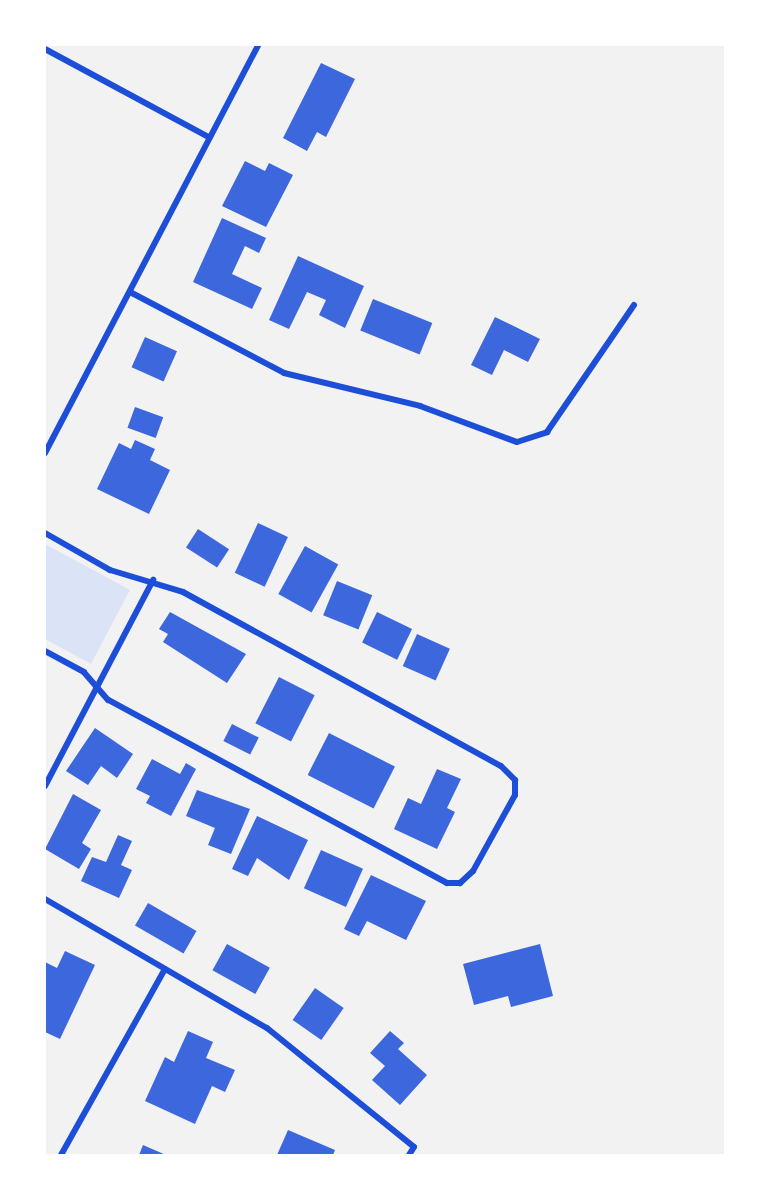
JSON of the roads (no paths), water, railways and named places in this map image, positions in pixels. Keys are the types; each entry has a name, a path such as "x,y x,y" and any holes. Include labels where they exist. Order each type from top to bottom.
{"street":[{"path":"45,453 258,45"},
{"path":"45,49 210,138"},
{"path":"130,292 284,373 420,406 517,442 547,432 634,305"},
{"path":"45,533 110,570 153,580 501,766 517,788 493,837 466,880 447,883 98,689 84,672 45,651"},
{"path":"45,786 98,689 153,580"},
{"path":"45,899 267,1028 414,1147 409,1155"},
{"path":"61,1155 165,969"}]}
